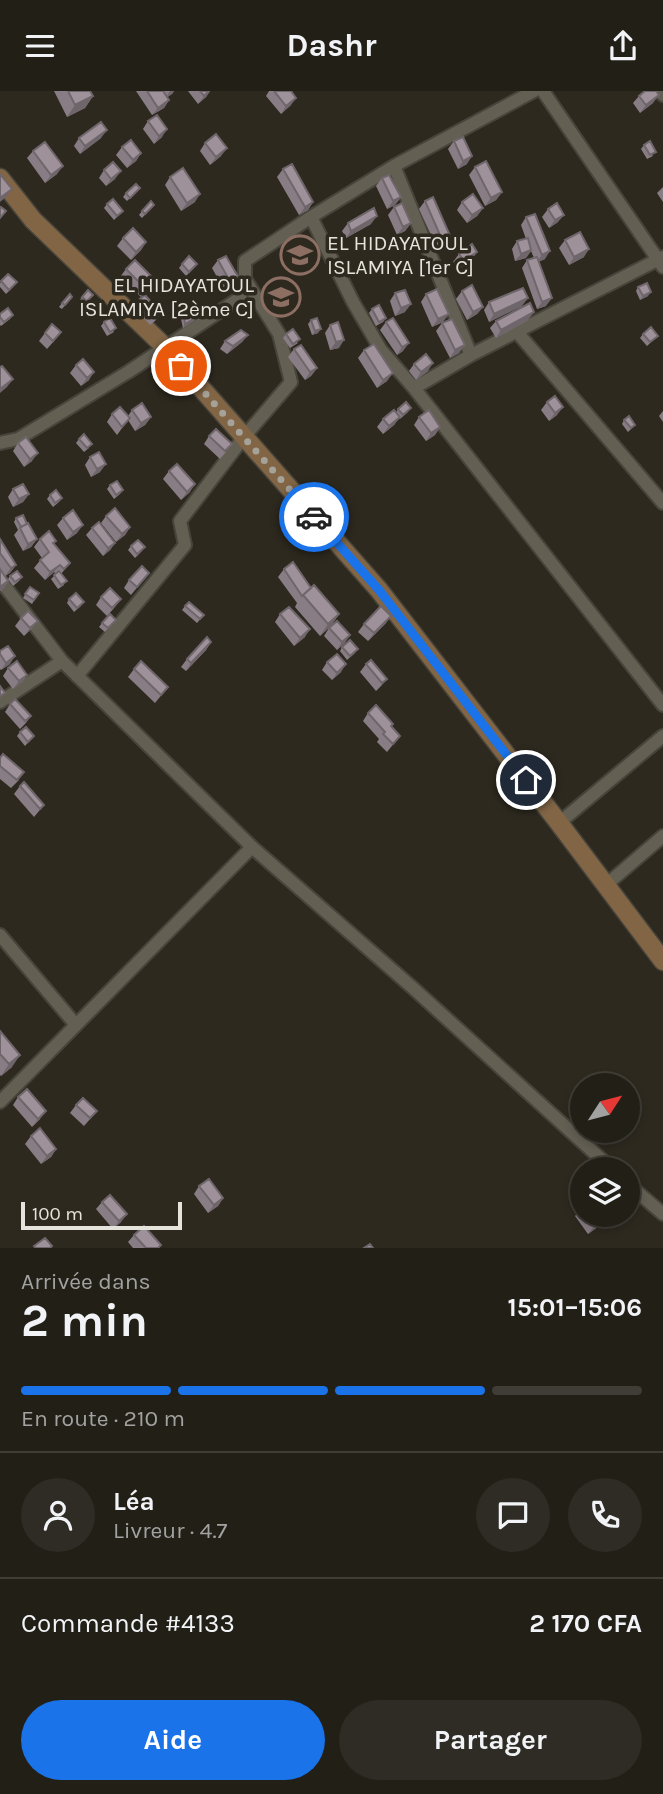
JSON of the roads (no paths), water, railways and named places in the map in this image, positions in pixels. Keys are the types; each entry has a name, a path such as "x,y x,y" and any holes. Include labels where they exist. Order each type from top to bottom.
{"street":[{"path":"0,443 18,439 166,348 240,298 245,279 245,261 311,217 394,166 534,91"},
{"path":"414,389 471,355 661,262 543,91"},
{"path":"394,166 471,355"},
{"path":"0,178 33,220 166,348 379,590 663,961"},
{"path":"311,217 353,302 381,351 414,389 663,705"},
{"path":"76,676 184,545 180,521 244,437 291,382 279,334 245,279"},
{"path":"517,332 663,503"},
{"path":"0,580 76,676 252,847 413,988 599,1157"},
{"path":"0,702 62,661"},
{"path":"559,823 663,736"},
{"path":"606,885 663,836"},
{"path":"0,1102 252,847"},
{"path":"0,935 76,1025"},
{"path":"640,1195 663,1215"}],"place":[{"name":"EL HIDAYATOUL ISLAMIYA [1er C]","path":"300,255"},
{"name":"EL HIDAYATOUL ISLAMIYA [2ème C]","path":"281,297"}]}
